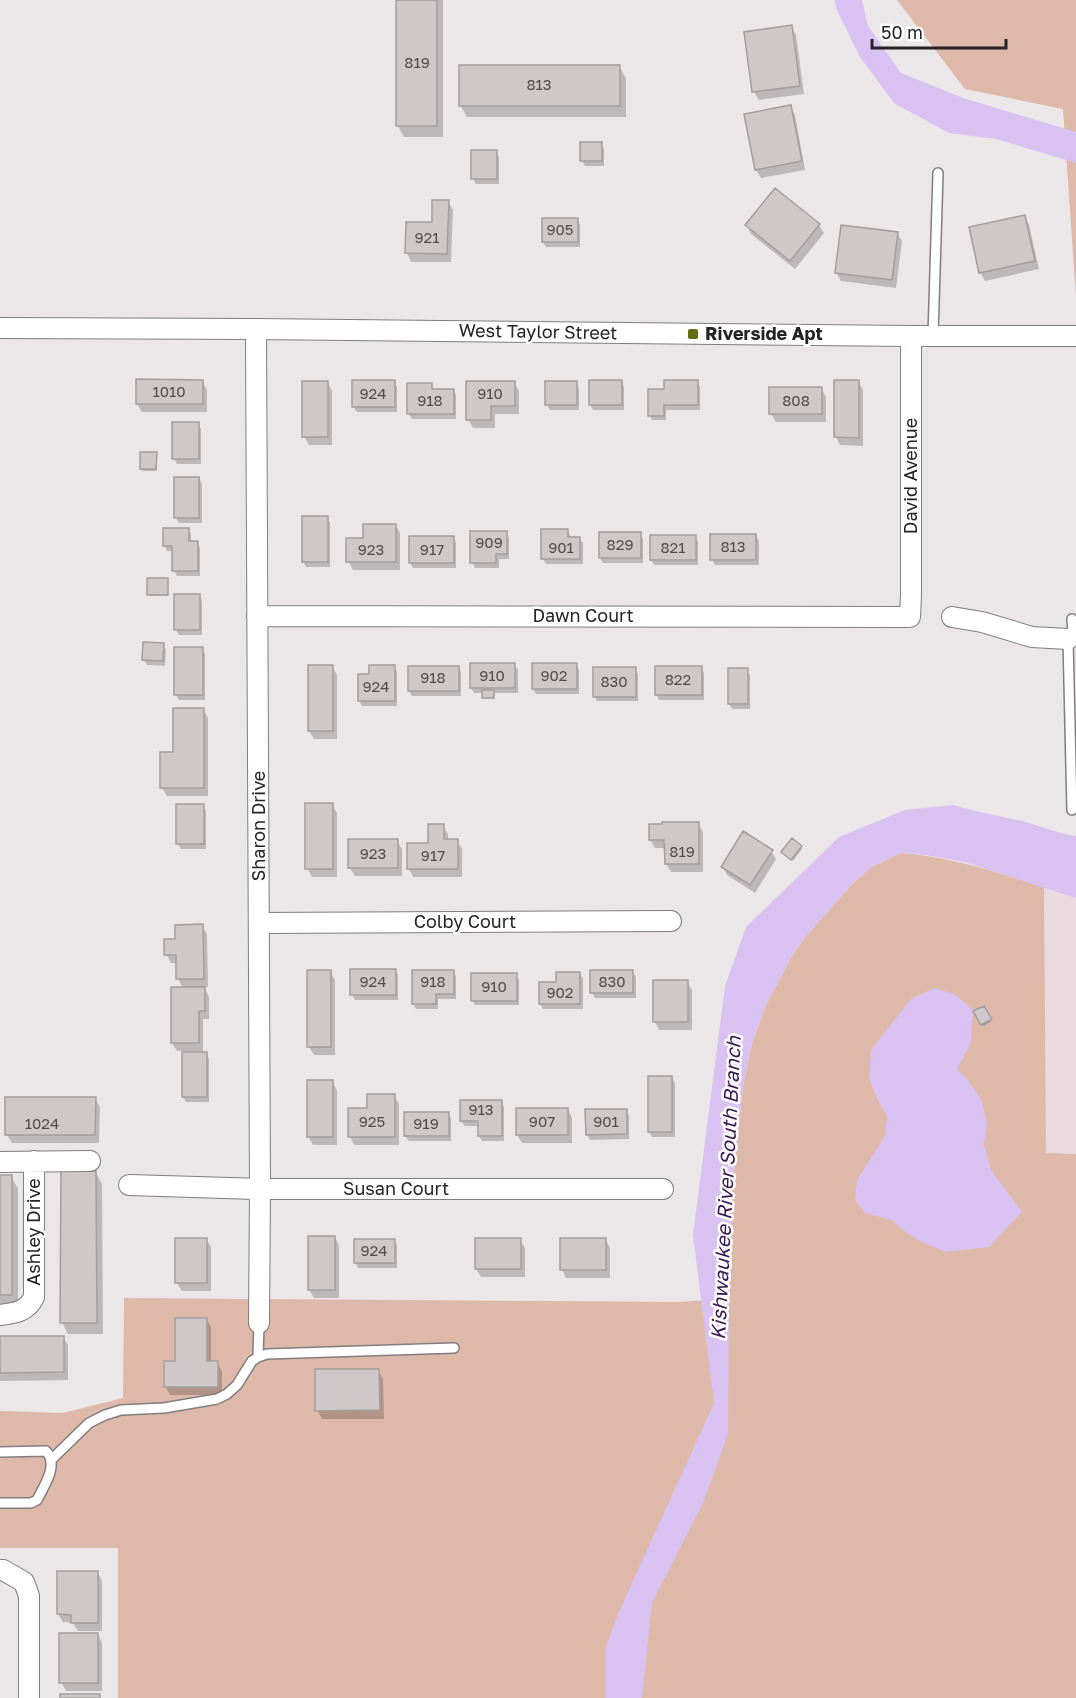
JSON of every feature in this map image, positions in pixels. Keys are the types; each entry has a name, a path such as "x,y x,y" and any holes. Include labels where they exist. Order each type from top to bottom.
{"street":[{"name":"West Taylor Street","path":"0,328 1076,336"},
{"name":"Sharon Drive","path":"256,329 261,1189 259,1323"},
{"name":"David Avenue","path":"910,616 911,336"},
{"name":"Dawn Court","path":"257,616 910,616"},
{"path":"952,617 982,622 1032,638 1068,639"},
{"name":"Colby Court","path":"259,923 670,921"},
{"name":"Ashley Drive","path":"0,1315 25,1310 34,1298 34,1161"},
{"name":"Ashley Drive","path":"0,1162 90,1161"},
{"name":"Susan Court","path":"129,1185 261,1189 663,1189"},
{"path":"0,1570 24,1582 29,1596 28,1698"}],"lane":[{"path":"933,336 938,173"},
{"path":"1072,619 1073,632 1068,639 1072,810"},
{"path":"258,1357 259,1323"},
{"path":"51,1460 89,1423 105,1415 120,1410 164,1408 217,1399 237,1385 252,1361 267,1354 454,1348"},
{"path":"0,1452 46,1451 51,1460 51,1469 37,1500 31,1503 0,1503"}],"shaded area":[{"path":"897,0 1076,0 1076,297 1063,109 965,89"},
{"path":"901,853 956,862 1044,887 1046,1153 1076,1154 1076,1698 118,1698 118,1548 0,1548 0,1411 63,1413 123,1398 124,1298 678,1302 729,1299 732,1190 743,1086 752,1043 765,1007 792,956 805,937 854,882 873,866"},
{"path":"1044,887 1076,898 1076,1154 1046,1154"}],"water":[{"path":"835,0 862,0 868,26 901,73 963,98 1076,132 1076,163 996,139 949,133 894,103 860,57 836,8"},
{"name":"Kishwaukee River South Branch","path":"953,805 1076,836 1076,898 964,862 901,853 873,866 854,882 805,937 792,956 765,1007 752,1043 743,1086 732,1190 728,1434 703,1503 652,1603 642,1698 605,1698 605,1650 617,1616 714,1403 693,1235 725,986 746,927 839,837 905,810"},
{"path":"934,988 954,994 973,1010 971,1043 957,1069 968,1080 982,1101 987,1124 984,1145 991,1170 1022,1212 989,1247 945,1252 918,1240 892,1220 865,1213 855,1199 857,1180 885,1136 887,1115 878,1101 869,1078 871,1050 911,999"}],"building":[{"path":"396,0 437,0 437,126 396,126"},
{"path":"792,25 800,86 752,92 744,32"},
{"path":"459,65 620,65 620,106 459,106"},
{"path":"791,105 802,161 755,170 744,114"},
{"path":"580,142 602,142 602,161 580,161"},
{"path":"471,150 497,150 497,179 471,179"},
{"path":"775,188 820,224 790,261 745,225"},
{"path":"432,200 449,200 447,254 405,253 406,222 432,222"},
{"path":"1025,215 1035,261 979,273 969,227"},
{"path":"542,218 578,218 578,242 542,242"},
{"path":"841,225 898,232 892,280 835,273"},
{"path":"136,379 203,380 203,404 136,404"},
{"path":"352,380 395,380 395,407 352,407"},
{"path":"589,380 622,380 622,405 589,405"},
{"path":"664,380 698,380 698,405 664,405 664,416 648,416 648,389 664,389"},
{"path":"834,380 859,380 859,438 834,437"},
{"path":"302,381 328,381 328,437 302,437"},
{"path":"466,381 515,381 515,406 491,406 491,420 466,420"},
{"path":"545,381 577,381 577,405 545,405"},
{"path":"407,383 432,383 432,389 454,389 454,414 407,414"},
{"path":"769,387 822,387 822,414 769,414"},
{"path":"172,422 199,422 199,459 172,459"},
{"path":"140,452 157,452 156,469 140,469"},
{"path":"174,477 199,477 199,518 174,518"},
{"path":"302,516 328,516 328,562 302,562"},
{"path":"363,524 396,524 396,562 346,562 346,538 363,538"},
{"path":"163,528 189,528 189,541 198,541 198,571 172,571 172,546 163,546"},
{"path":"541,529 568,529 568,537 580,537 580,559 541,559"},
{"path":"470,531 507,531 507,554 496,554 496,563 470,563"},
{"path":"599,532 641,532 641,558 599,558"},
{"path":"710,534 756,534 756,560 710,560"},
{"path":"650,535 696,535 696,560 650,560"},
{"path":"409,536 454,536 454,563 409,563"},
{"path":"147,578 168,578 168,595 147,595"},
{"path":"174,594 200,594 200,630 174,630"},
{"path":"143,642 164,643 163,661 142,660"},
{"path":"174,647 203,647 203,695 174,695"},
{"path":"470,663 515,663 515,688 470,688"},
{"path":"532,663 577,663 577,689 532,689"},
{"path":"308,665 333,665 333,731 308,731"},
{"path":"369,665 395,665 395,701 358,701 358,674 369,674"},
{"path":"408,666 459,666 459,691 408,691"},
{"path":"655,666 702,666 702,695 655,695"},
{"path":"593,667 636,667 636,697 593,697"},
{"path":"728,668 748,668 748,704 728,704"},
{"path":"482,690 494,690 494,698 482,698"},
{"path":"173,708 204,708 204,788 160,788 160,752 173,752"},
{"path":"305,803 333,803 333,869 305,869"},
{"path":"176,804 204,804 204,844 176,844"},
{"path":"662,822 699,822 699,864 665,864 664,840 649,840 649,824 662,824"},
{"path":"428,824 444,824 444,839 458,839 458,869 407,869 407,843 428,843"},
{"path":"743,831 773,850 750,885 721,867"},
{"path":"792,838 802,846 791,860 781,852"},
{"path":"348,839 398,839 398,868 348,868"},
{"path":"203,924 204,979 176,979 176,955 164,955 164,939 175,939 175,925"},
{"path":"350,969 396,969 396,995 350,995"},
{"path":"307,970 331,970 331,1047 307,1047"},
{"path":"412,970 454,970 454,994 436,994 436,1004 412,1004"},
{"path":"590,970 633,970 633,993 590,993"},
{"path":"556,972 580,972 580,1004 539,1004 539,982 556,982"},
{"path":"471,973 517,973 517,1001 471,1001"},
{"path":"653,980 688,980 688,1022 653,1022"},
{"path":"171,987 205,987 205,1011 199,1011 199,1043 171,1043"},
{"path":"984,1006 992,1019 981,1025 973,1011"},
{"path":"182,1052 207,1052 207,1097 182,1097"},
{"path":"648,1076 672,1076 672,1132 648,1132"},
{"path":"307,1080 333,1080 333,1137 307,1137"},
{"path":"367,1094 395,1094 395,1137 348,1137 348,1108 367,1108"},
{"path":"5,1097 96,1097 95,1135 5,1135"},
{"path":"460,1100 502,1100 502,1136 478,1136 478,1121 460,1121"},
{"path":"516,1108 568,1108 568,1135 516,1135"},
{"path":"585,1109 627,1109 627,1134 586,1135"},
{"path":"404,1112 449,1112 449,1136 404,1136"},
{"path":"61,1171 96,1171 97,1323 60,1323"},
{"path":"0,1175 12,1175 12,1295 0,1295"},
{"path":"308,1236 335,1236 335,1290 308,1290"},
{"path":"175,1238 207,1238 207,1283 175,1283"},
{"path":"475,1238 521,1238 521,1269 475,1269"},
{"path":"560,1238 606,1238 606,1270 560,1270"},
{"path":"354,1239 395,1239 395,1263 354,1263"},
{"path":"175,1318 207,1318 207,1361 218,1361 218,1387 164,1387 164,1361 175,1361"},
{"path":"0,1336 64,1336 64,1372 0,1373"},
{"path":"315,1369 379,1369 380,1410 315,1411"},
{"path":"57,1571 98,1571 98,1623 71,1623 71,1615 57,1614"},
{"path":"59,1633 98,1633 98,1683 59,1683"},
{"path":"60,1694 100,1694 100,1698 60,1698"}],"place":[{"name":"Riverside Apt","path":"693,334"}]}
